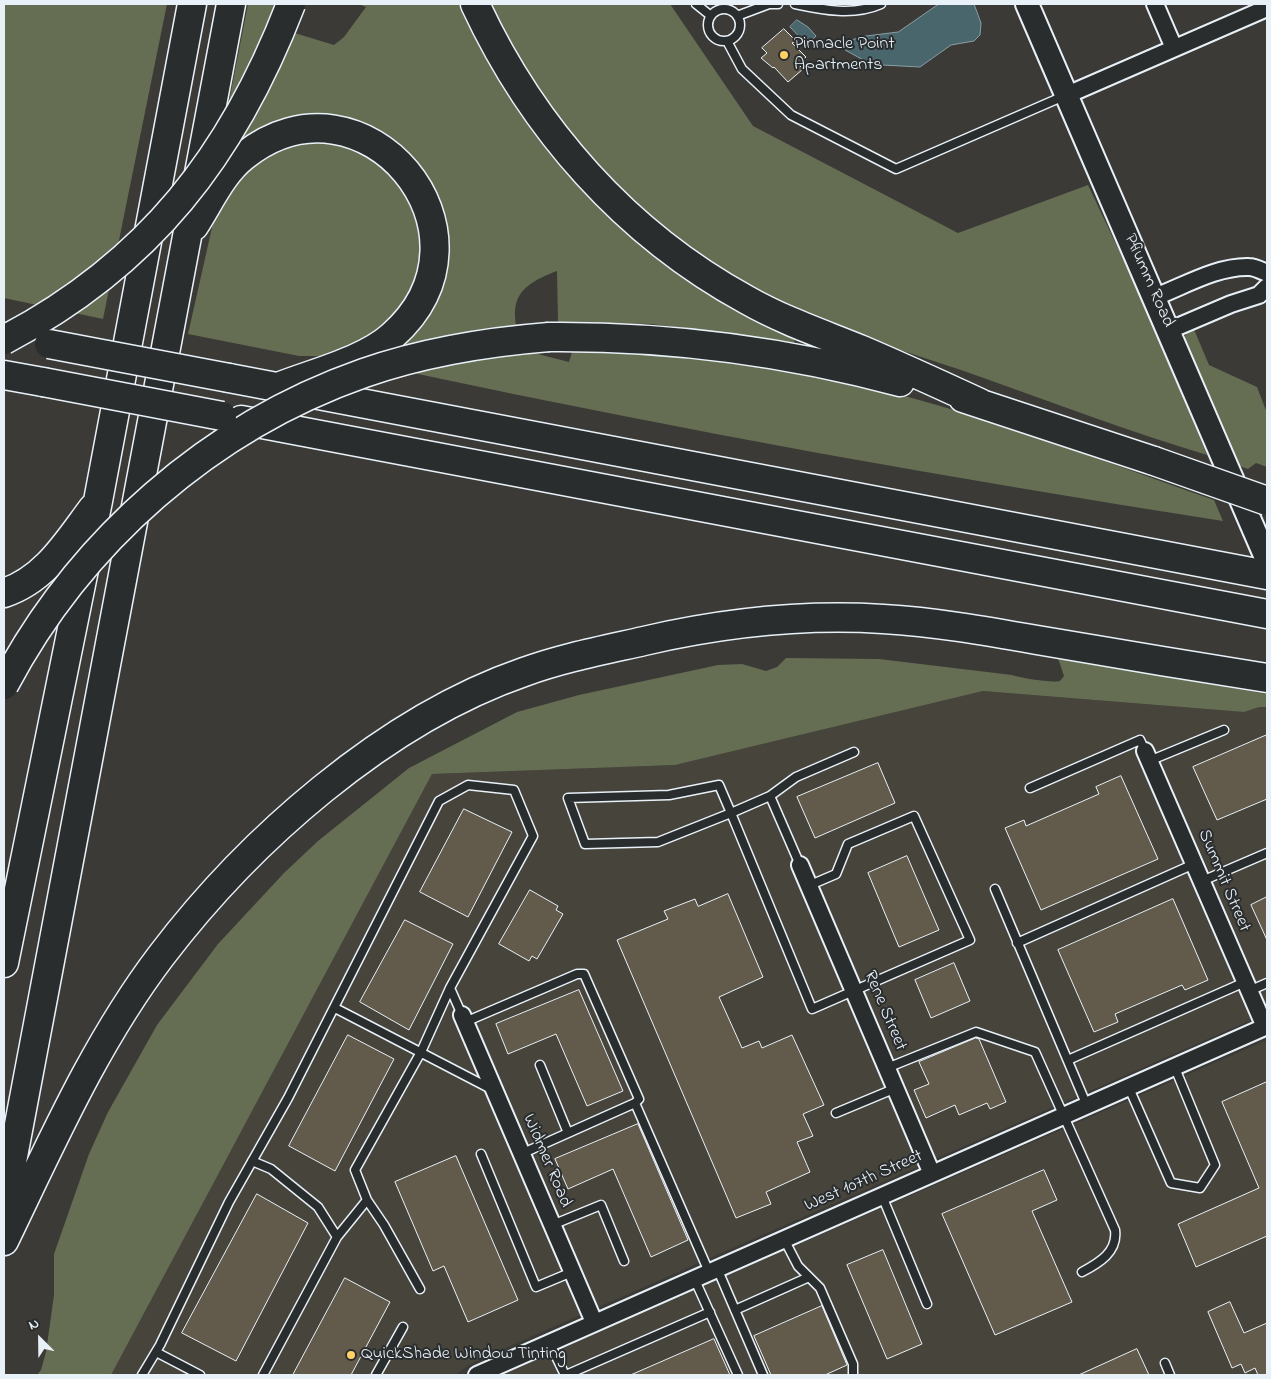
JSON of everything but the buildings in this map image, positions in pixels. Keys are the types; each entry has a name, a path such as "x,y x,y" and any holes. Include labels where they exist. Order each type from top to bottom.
{"highway":[{"path":"4,963 98,501 192,4"},
{"path":"4,1204 230,4"},
{"path":"4,340 59,309 92,285 126,257 162,222 213,160 233,128 273,50 291,4"},
{"path":"475,4 523,92 563,147 611,199 664,246 715,281 784,319 862,350 980,403"},
{"path":"186,238 233,166 268,140 297,131 329,130 363,138 394,158 416,183 430,213 435,246 429,284 412,315 390,338 364,354 278,387"},
{"path":"4,335 1267,575"},
{"path":"4,685 40,623 71,581 110,538 183,471 234,437 286,407 364,373 468,346 549,337 652,338 730,347 857,370 980,403 1267,501"},
{"path":"4,376 1267,614"},
{"path":"4,593 17,588 43,571 98,501"},
{"path":"4,1241 76,1093 104,1043 159,958 214,892 290,818 351,768 421,721 493,684 525,671 672,634 764,621 828,618 880,618 962,627 1263,677"}],"main road":[{"name":"Pflumm Road","path":"1027,4 1170,330 1267,560"}],"street":[{"path":"1155,4 1174,48"},
{"path":"1066,95 1267,8"},
{"path":"1155,297 1212,274 1235,268 1250,267 1267,273"},
{"path":"1170,330 1232,304 1259,296 1267,287"},
{"name":"Summit Street","path":"1147,756 1266,1027"},
{"name":"Rene Street","path":"800,865 932,1174"},
{"name":"Widmer Road","path":"464,1019 594,1322"},
{"name":"West 107th Street","path":"477,1375 1266,1027"}],"lane":[{"path":"696,4 711,16"},
{"path":"737,16 770,4 778,4"},
{"path":"795,4 822,10 862,10 881,4"},
{"path":"726,9 737,16 740,26 736,36 727,41 721,41 712,36 708,24 711,16 720,10 726,9"},
{"path":"727,41 742,69 791,115 896,169 1066,95"},
{"path":"1030,788 1140,740 1147,756 1224,730"},
{"path":"808,886 836,874 848,844 914,816 970,940 812,1009 731,813 719,785 669,795 568,798 585,844 658,842 731,813 770,796 796,777 854,752"},
{"path":"142,1375 156,1352 229,1202 335,1008 439,801 468,785 514,790 533,836 450,988 421,1052 355,1170 367,1200 384,1225 420,1289"},
{"path":"770,796 800,865"},
{"path":"1202,881 1267,853"},
{"path":"1017,942 1194,864"},
{"path":"995,889 1088,1106"},
{"path":"450,988 464,1019 577,974 584,974 639,1099 635,1103 521,1154"},
{"path":"1068,1060 1247,986 1267,983"},
{"path":"335,1008 495,1092"},
{"path":"887,1068 976,1032 1035,1052 1115,1230 1116,1238 1111,1250 1101,1262 1082,1272"},
{"path":"540,1065 568,1133"},
{"path":"1129,1088 1171,1183 1200,1188 1215,1165 1175,1068"},
{"path":"836,1113 896,1088"},
{"path":"635,1103 707,1273 735,1310 763,1375"},
{"path":"481,1154 536,1287 572,1272"},
{"path":"252,1160 271,1170 318,1207 337,1237"},
{"path":"882,1196 927,1304"},
{"path":"263,1375 337,1237 367,1200"},
{"path":"552,1225 601,1205 624,1261"},
{"path":"784,1239 792,1258 820,1288 853,1364 853,1375"},
{"path":"707,1273 710,1312 738,1375"},
{"path":"735,1310 809,1277"},
{"path":"549,1342 566,1375 710,1312"},
{"path":"376,1375 403,1327"},
{"path":"156,1352 200,1375"},
{"path":"1165,1363 1170,1375"}],"shaded area":[{"path":"983,691 1244,712 1259,706 1267,707 1267,1013 510,1346 469,1365 455,1375 111,1375 432,774 675,765"},
{"path":"1267,1040 1267,1375 500,1375 526,1363"}],"green space":[{"path":"4,4 167,4 103,319 4,298"},
{"path":"248,4 283,4 275,27 334,45 344,37 366,7 358,4 465,4 551,149 795,336 794,343 651,324 558,322 557,271 530,284 517,300 515,310 516,321 522,350 569,362 572,352 652,355 730,362 783,369 893,393 947,408 1055,443 1214,500 1223,521 819,453 618,415 418,374 393,350 442,227 347,125 227,156 224,127"},
{"path":"490,4 670,4 753,126 958,233 1088,185 1135,284 1207,455 843,330 770,297 720,267 672,233 627,194 586,152 550,106 517,56"},
{"path":"323,140 382,160 420,214 425,268 385,329 343,352 319,356 299,356 188,334 213,223 230,193 252,168 277,151"},
{"path":"1193,327 1209,365 1257,387 1267,413 1267,467 1256,463 1248,469 1233,464 1184,340 1186,334"},
{"path":"786,658 879,659 1012,675 1036,680 1060,681 1064,676 1058,658 1267,694 1267,707 1259,707 1244,712 983,691 675,765 432,774 111,1375 37,1375 41,1370 46,1352 54,1295 54,1254 89,1154 108,1112 157,1025 218,944 284,873 318,841 409,768 517,712 579,695 718,665 742,664 766,671 777,667"}],"water":[{"path":"939,4 974,4 981,23 980,35 974,41 951,45 920,67 882,65 867,62 845,50 843,45 851,40 898,32"},
{"path":"797,20 808,27 816,36 807,45 790,27"}],"place":[{"name":"Pinnacle Point Apartments","path":"784,55"},
{"name":"QuickShade Window Tinting","path":"351,1355"}]}
